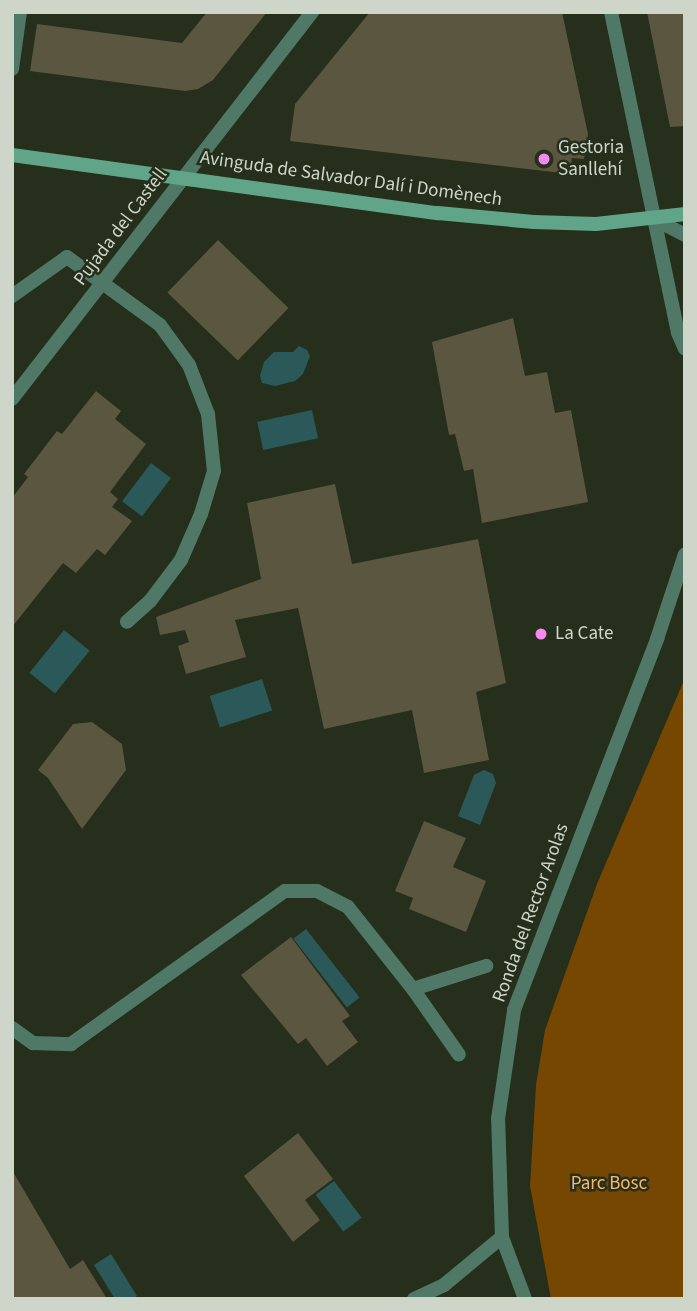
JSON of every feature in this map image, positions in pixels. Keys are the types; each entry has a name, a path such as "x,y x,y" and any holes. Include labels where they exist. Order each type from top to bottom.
{"main road":[{"name":"Avinguda de Salvador Dalí i Domènech","path":"12,155 184,176 425,211 534,222 596,224 685,214"}],"street":[{"path":"12,69 20,12"},
{"name":"Pujada del Castell","path":"12,399 312,12"},
{"path":"611,12 678,333 685,349"},
{"path":"654,219 685,234"},
{"path":"12,296 67,257 160,325 189,365 208,414 214,471 201,514 180,560 150,601 127,622"},
{"name":"Ronda del Rector Arolas","path":"525,1299 502,1237 498,1119 514,1010 657,639 685,554"},
{"path":"12,1028 33,1043 71,1044 285,891 317,891 348,907 414,989 459,1055"},
{"name":"Ronda del Rector Arolas","path":"414,989 486,966"},
{"path":"414,1299 443,1285 502,1237"}],"green space":[{"name":"Parc Bosc","path":"685,678 685,1299 551,1299 530,1186 536,1085 545,1030 597,884"}],"water":[{"path":"299,346 307,350 310,356 303,374 295,381 275,386 262,383 260,376 264,362 274,352 293,352"},
{"path":"312,410 318,438 263,450 257,422"},
{"path":"151,463 171,478 142,516 122,501"},
{"path":"64,630 90,651 55,694 29,673"},
{"path":"262,679 272,710 220,727 210,696"},
{"path":"484,770 493,774 496,783 480,825 458,816 474,775"},
{"path":"306,929 360,998 347,1007 293,939"},
{"path":"334,1181 362,1218 343,1232 316,1195"},
{"path":"111,1254 137,1296 132,1299 115,1299 94,1265"}],"building":[{"path":"207,12 267,12 213,80 198,89 185,91 30,71 37,24 182,43"},
{"path":"370,12 562,12 588,134 584,159 572,158 570,174 290,141 295,104"},
{"path":"647,12 685,12 685,126 670,127"},
{"path":"218,240 288,308 238,361 167,293"},
{"path":"513,318 525,376 547,372 555,413 571,410 588,502 482,523 473,469 464,471 455,434 449,435 432,342"},
{"path":"96,391 121,411 115,419 146,444 110,492 118,499 112,507 132,521 105,555 97,549 76,573 63,563 12,627 12,498 28,477 24,474 57,431 62,434"},
{"path":"335,484 352,564 478,539 506,683 476,692 489,760 424,773 412,710 324,729 298,608 235,620 246,657 186,674 178,646 189,642 185,630 160,635 156,617 261,579 247,503"},
{"path":"92,722 122,744 126,770 82,829 48,778 38,770 73,724"},
{"path":"424,821 466,838 453,867 486,881 466,932 409,909 413,898 395,891"},
{"path":"291,937 350,1016 342,1021 358,1042 327,1066 306,1038 298,1044 241,975"},
{"path":"298,1133 333,1179 305,1200 320,1220 293,1242 244,1176"},
{"path":"12,1170 70,1269 83,1260 107,1299 12,1299"}],"place":[{"name":"Gestoria Sanllehí","path":"544,159"},
{"name":"La Cate","path":"541,634"}]}
